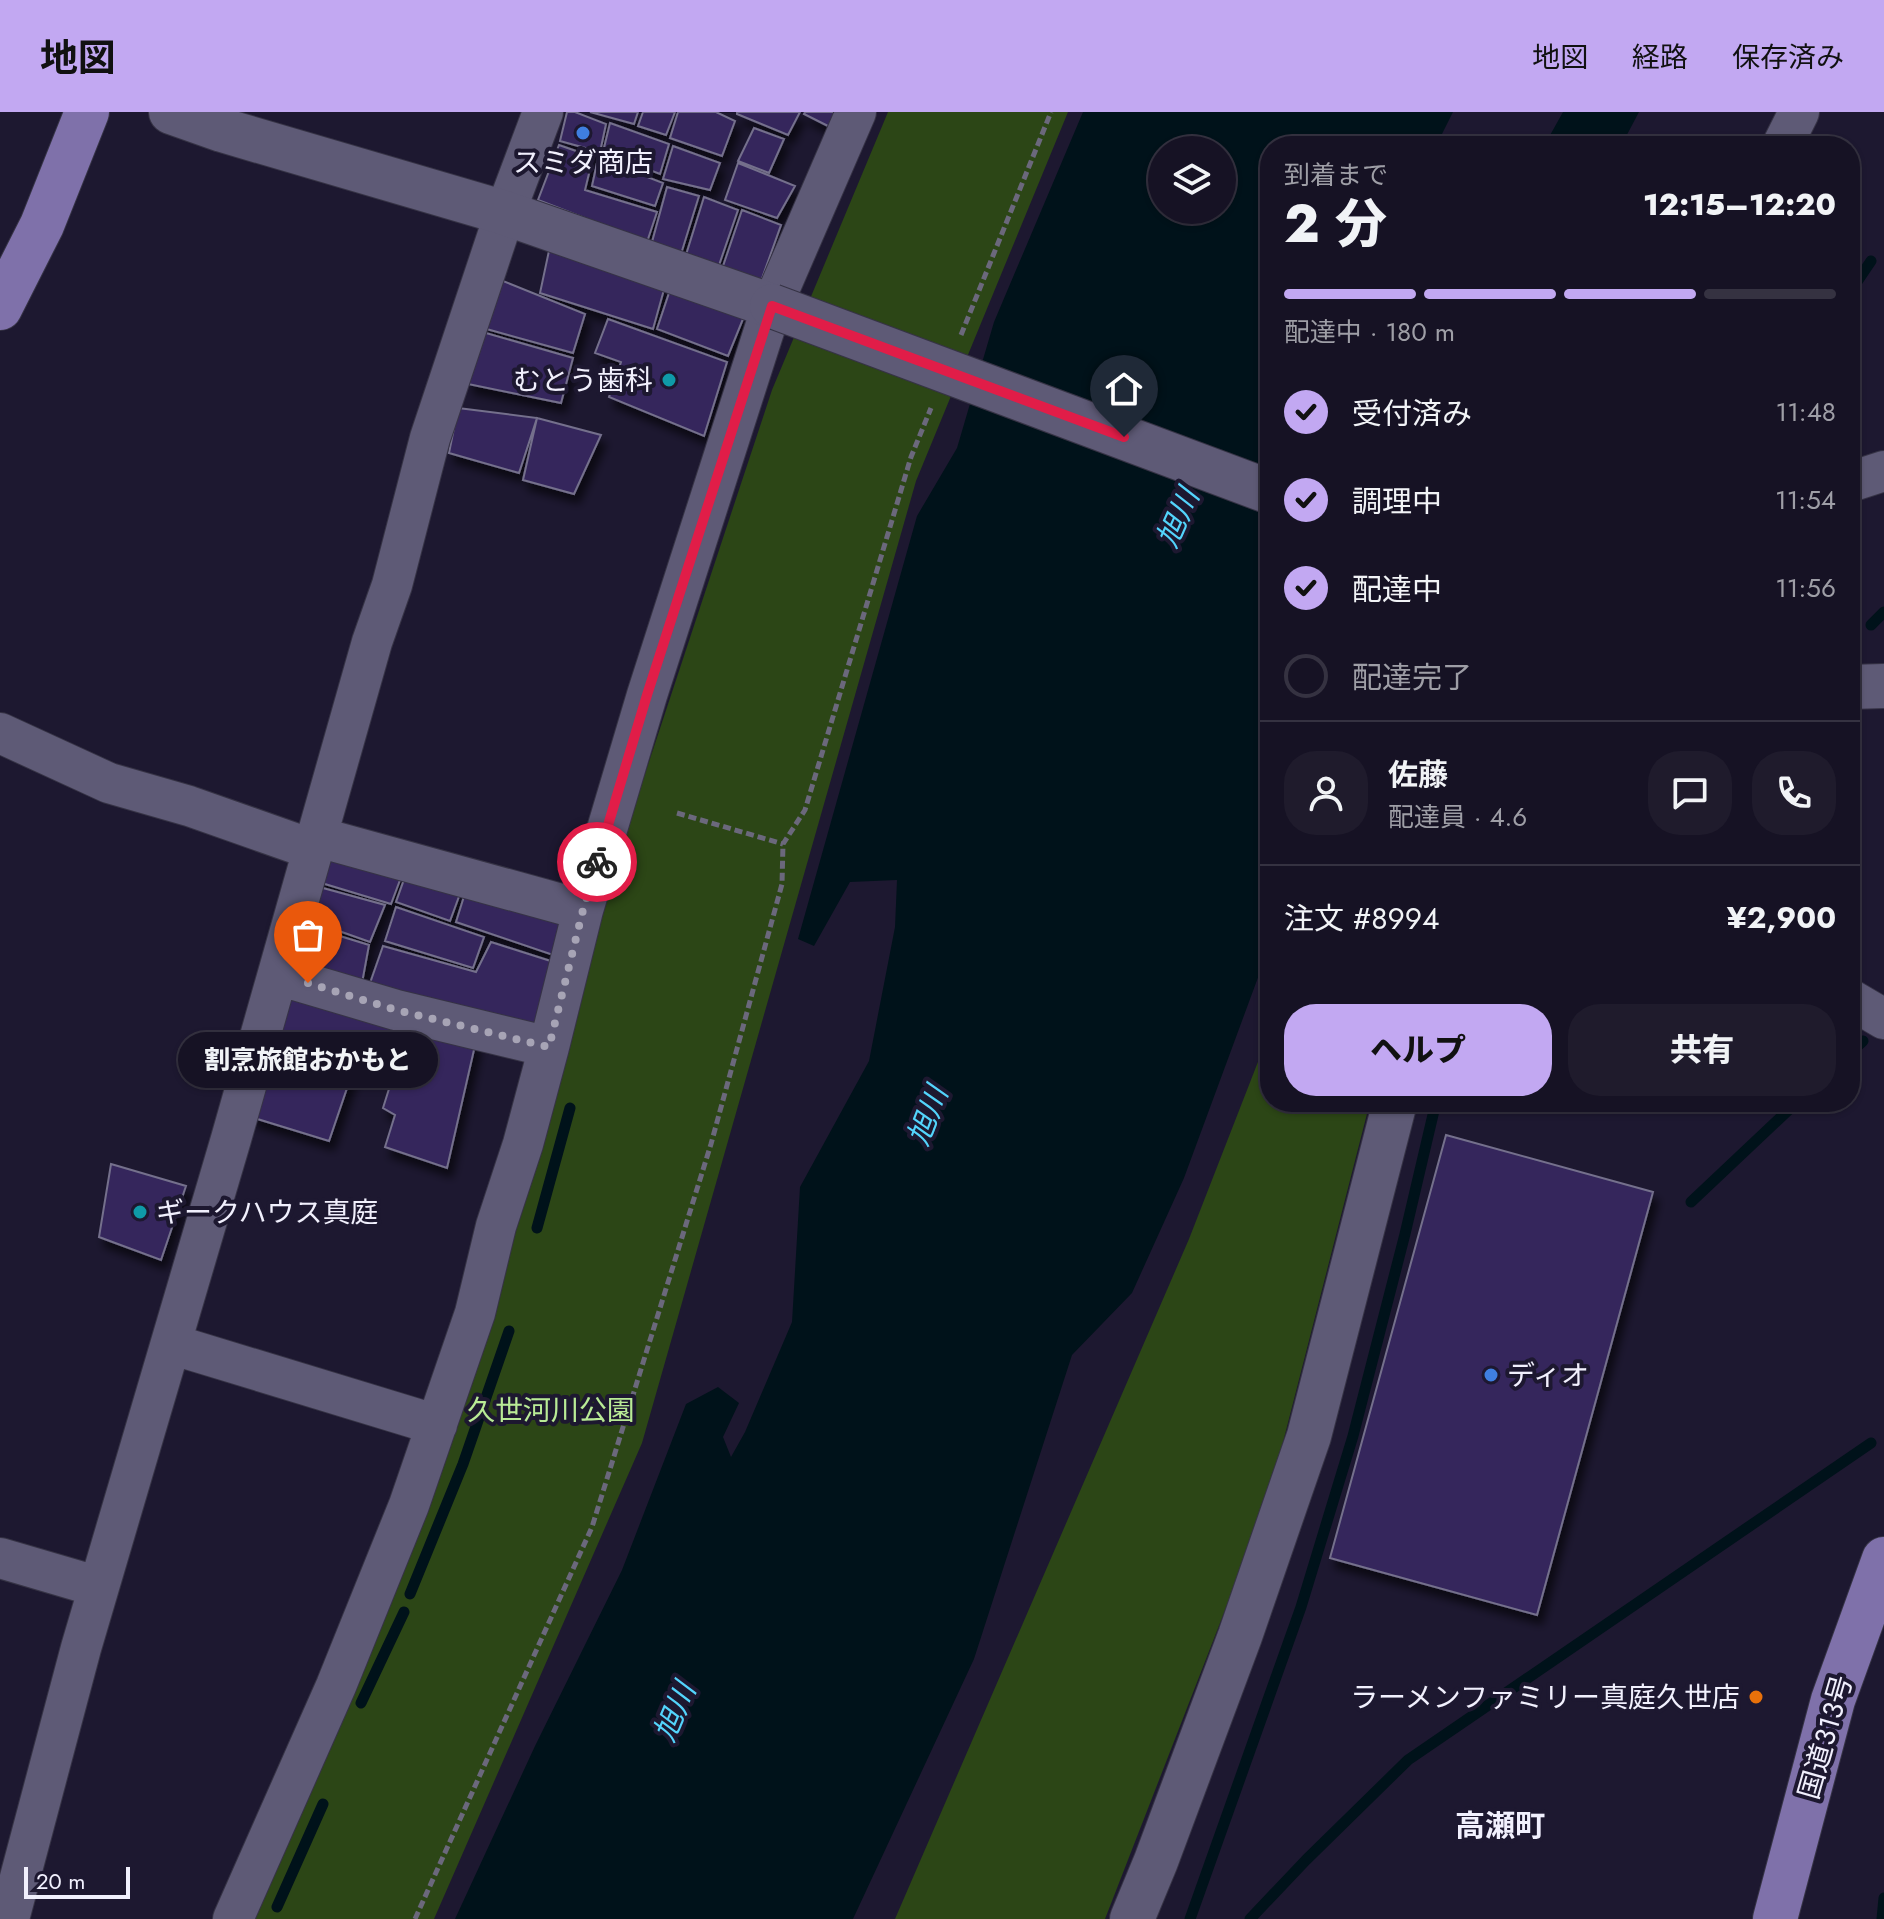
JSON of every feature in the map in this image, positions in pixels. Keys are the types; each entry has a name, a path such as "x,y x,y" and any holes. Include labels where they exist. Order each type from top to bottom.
{"highway":[{"path":"0,308 42,225 87,112"},
{"name":"国道313号","path":"1775,1919 1833,1700 1884,1559"}],"street":[{"path":"171,112 222,130 505,213 772,306 1260,488"},
{"path":"9,1919 81,1648 372,642 392,585 430,438 505,213 543,112"},
{"path":"233,1919 336,1686 409,1505 437,1425 475,1313 496,1226 523,1144 549,1047 583,910 647,695 772,306 856,112"},
{"path":"1787,136 1799,112"},
{"path":"1860,479 1884,471"},
{"path":"1860,687 1884,686"},
{"path":"0,733 109,783 316,844 583,910"},
{"path":"278,975 396,1010 549,1047"},
{"path":"1860,1005 1884,1019"},
{"path":"1132,1919 1240,1636 1309,1436 1392,1112"},
{"path":"171,1344 437,1425"},
{"path":"0,1558 99,1587"}],"path":[{"path":"958,342 1051,112"},
{"path":"415,1919 592,1527 711,1144 782,884 783,844 805,810 911,457 935,400"},
{"path":"677,813 783,844"}],"green space":[{"name":"久世河川公園","path":"888,112 1068,112 916,481 642,1443 434,1919 245,1919 590,940 772,390"},
{"path":"1260,1057 1260,1112 1367,1112 1269,1497 1105,1919 895,1919 1189,1239"}],"water":[{"name":"旭川","path":"1083,112 1453,112 1441,136 1260,136 1260,972 1184,1178 1132,1293 1072,1355 974,1659 853,1919 455,1919 535,1746 622,1570 686,1404 718,1387 739,1403 723,1437 731,1457 745,1432 792,1322 800,1187 869,1061 895,927 897,880 850,882 814,946 798,939 917,516 957,448 994,322"},
{"path":"1563,112 1639,112 1626,136 1550,136"}],"building":[{"name":"スミダ商店","path":"567,112 606,124 600,152 560,141"},
{"path":"590,112 638,112 634,124"},
{"path":"643,112 675,112 666,135 638,126"},
{"path":"678,112 716,112 735,121 722,156 670,138"},
{"path":"737,112 800,112 788,135"},
{"path":"805,112 836,112 830,127"},
{"path":"610,123 669,144 660,174 603,152"},
{"path":"754,128 784,139 769,173 738,161"},
{"path":"559,145 593,157 585,190 657,212 647,242 538,200"},
{"path":"673,146 720,163 710,190 663,179"},
{"path":"598,158 663,183 655,206 592,186"},
{"path":"738,163 795,186 777,218 725,200"},
{"path":"667,187 699,196 681,254 652,242"},
{"path":"704,197 738,210 718,268 685,258"},
{"path":"742,210 781,225 760,284 721,272"},
{"path":"550,246 665,286 653,329 540,293"},
{"path":"498,279 585,314 573,353 483,328"},
{"path":"670,290 745,314 728,356 657,329"},
{"name":"むとう歯科","path":"608,319 727,362 704,436 609,397 621,362 595,353"},
{"path":"479,331 573,358 561,403 468,384"},
{"path":"458,408 537,418 519,473 449,453"},
{"path":"537,418 601,435 574,494 523,480"},
{"path":"323,847 403,872 391,904 315,881"},
{"path":"406,874 461,891 450,921 396,902"},
{"path":"312,885 385,905 370,942 308,920"},
{"path":"466,890 573,919 562,958 456,922"},
{"path":"396,907 484,937 473,968 385,941"},
{"path":"304,925 369,945 362,983 293,962"},
{"path":"491,942 560,964 541,1034 369,986 383,946 476,972"},
{"path":"290,989 405,1019 392,1058 361,1047 329,1141 251,1117"},
{"path":"410,1022 476,1041 447,1168 385,1147 395,1115 383,1108"},
{"name":"ディオ","path":"1446,1135 1653,1192 1537,1615 1330,1558"},
{"name":"ギークハウス真庭","path":"111,1164 186,1186 161,1260 99,1237"}],"waterway":[{"path":"1860,277 1871,261"},
{"path":"1871,625 1884,612"},
{"path":"1860,1044 1863,1041"},
{"path":"537,1228 570,1108"},
{"path":"1190,1919 1301,1607 1353,1436 1434,1112"},
{"path":"1691,1202 1786,1112"},
{"path":"410,1594 463,1464 509,1331"},
{"path":"1250,1919 1408,1760 1871,1443"},
{"path":"361,1703 404,1612"},
{"path":"277,1907 323,1804"},
{"path":"1882,1919 1884,1898"}],"way so far":[{"path":"308,983 396,1010 549,1047 597,862"}],"place":[{"name":"スミダ商店","path":"583,133"},
{"name":"むとう歯科","path":"669,380"},
{"name":"割烹旅館おかもと","path":"308,983"},
{"name":"ギークハウス真庭","path":"140,1212"},
{"name":"ディオ","path":"1491,1375"},
{"name":"ラーメンファミリー真庭久世店","path":"1756,1697"}],"district":[{"name":"高瀬町","path":"1500,1826"}],"route":[{"path":"597,862 647,695 772,306 1124,437"}]}
